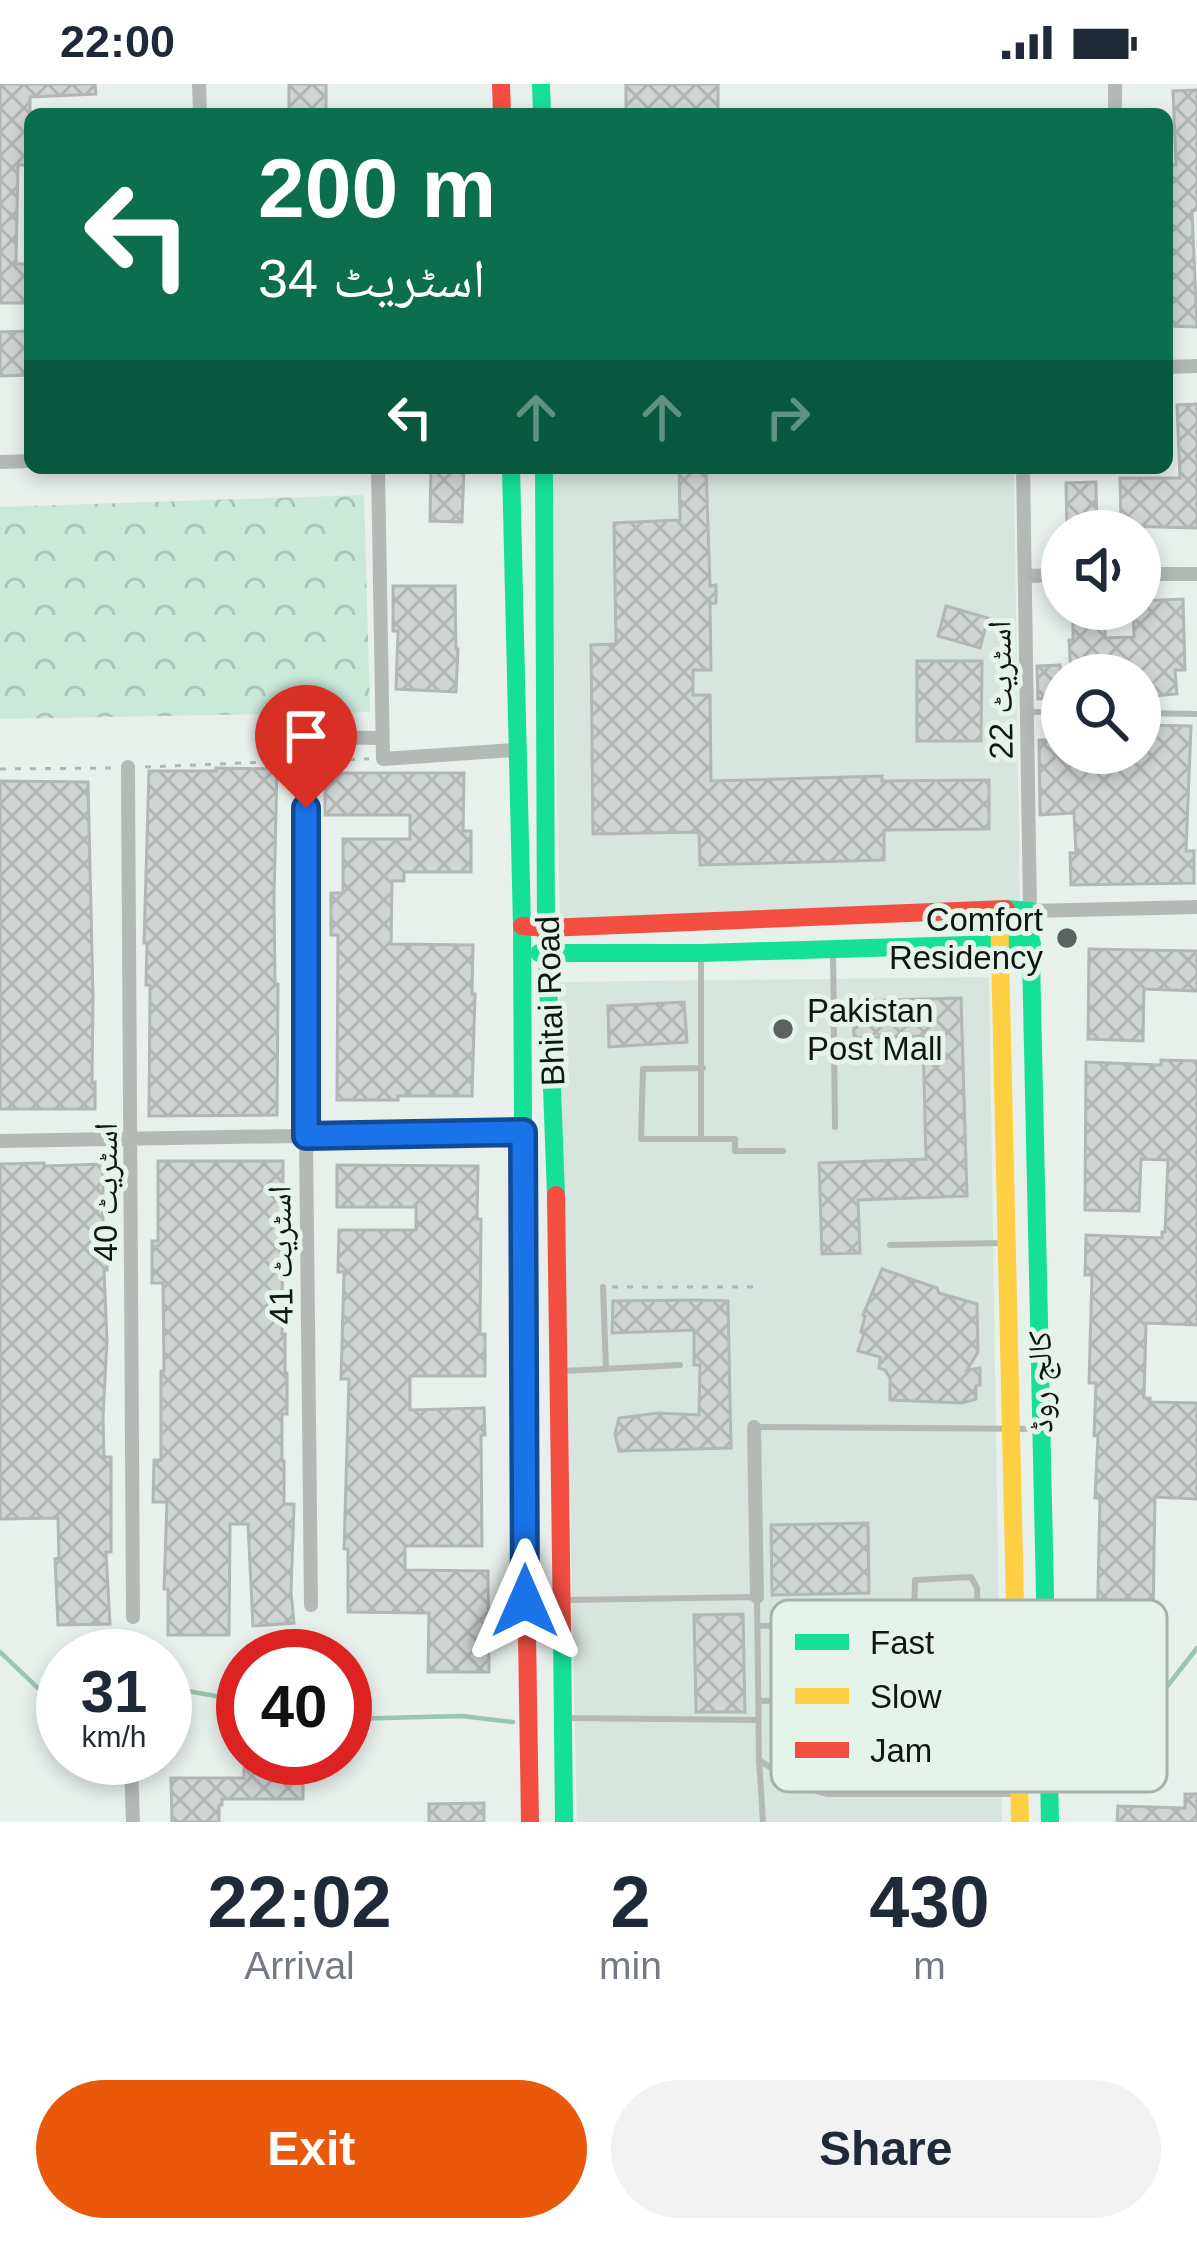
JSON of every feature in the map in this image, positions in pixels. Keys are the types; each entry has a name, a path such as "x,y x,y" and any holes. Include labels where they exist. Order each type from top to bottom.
{"street":[{"path":"378,474 383,759 515,750"},
{"name":"Bhitai Road","path":"511,474 522,926 530,1822"},
{"name":"Bhitai Road","path":"544,474 546,928 554,1132 564,1822"},
{"name":"اسٹریٹ 22","path":"1023,474 1030,910"},
{"path":"1161,574 1197,574"},
{"path":"1026,576 1041,576"},
{"path":"305,760 306,737 381,737"},
{"name":"اسٹریٹ 41","path":"305,760 311,1605"},
{"name":"اسٹریٹ 40","path":"128,767 133,1617"},
{"path":"522,926 1197,907"},
{"name":"کالج روڈ","path":"999,909 1015,1600"},
{"name":"کالج روڈ","path":"1030,910 1046,1600"},
{"path":"522,953 1032,943"},
{"path":"0,1141 554,1132"},
{"path":"754,1427 757,1597"},
{"path":"525,1601 560,1600"},
{"path":"132,1785 134,1822"},
{"name":"کالج روڈ","path":"1049,1792 1049,1822"},
{"name":"کالج روڈ","path":"1019,1794 1020,1822"}],"lane":[{"path":"1027,712 1041,712"},
{"path":"1161,713 1197,714"},
{"path":"833,950 835,1126"},
{"path":"701,953 701,1139"},
{"path":"703,1068 640,1071 641,1139 735,1139 736,1150 783,1151"},
{"path":"890,1245 1007,1244"},
{"path":"603,1287 606,1369"},
{"path":"557,1371 680,1365"},
{"path":"754,1427 1041,1429"},
{"path":"915,1600 915,1580 971,1577 977,1600"},
{"path":"560,1600 757,1597 763,1822"},
{"path":"757,1626 771,1626"},
{"path":"758,1701 771,1700"},
{"path":"562,1718 758,1720"},
{"path":"759,1760 771,1768"},
{"path":"822,1792 1019,1794"}],"path":[{"path":"0,769 383,759"},
{"path":"603,1287 760,1287"}],"shaded area":[{"path":"550,474 1014,474 1020,919 560,930"},
{"path":"989,977 999,1600 771,1600 771,1792 1002,1792 1002,1822 577,1822 559,982"}],"green space":[{"path":"364,495 370,712 0,719 0,507"}],"building":[{"path":"0,84 95,84 96,94 30,97 30,108 24,108 16,264 24,264 24,303 0,303"},
{"path":"289,84 326,84 326,108 289,108"},
{"path":"626,84 718,84 718,108 626,108"},
{"path":"1197,90 1197,210 1192,211 1197,327 1173,326 1173,91"},
{"path":"24,331 24,375 0,376 0,332"},
{"path":"1197,404 1197,528 1161,527 1161,510 1121,510 1120,478 1180,478 1177,405"},
{"path":"431,474 464,474 462,522 430,521"},
{"path":"679,474 706,474 710,586 716,585 716,603 710,604 711,670 693,670 693,695 710,695 711,781 882,776 882,781 989,780 989,829 884,830 884,860 700,865 699,832 593,834 591,645 616,644 614,523 680,520"},
{"path":"1096,482 1097,510 1067,510 1066,483"},
{"path":"393,586 455,586 456,692 396,689 398,631 393,631"},
{"path":"1183,599 1185,670 1175,670 1177,694 1161,695 1161,654 1070,654 1073,630 1105,630 1105,638 1134,637 1134,630 1161,630 1161,600"},
{"path":"946,606 988,618 980,648 938,636"},
{"path":"917,661 982,661 981,741 917,741"},
{"path":"1037,666 1041,666 1041,699 1038,699"},
{"path":"1161,725 1191,726 1186,851 1194,851 1194,883 1071,885 1070,853 1076,853 1074,813 1040,815 1039,740 1041,774 1161,774"},
{"path":"277,769 277,1115 149,1116 150,985 146,985 144,943 149,771"},
{"path":"325,773 464,773 463,831 471,831 471,872 404,872 404,881 392,881 391,944 473,945 472,1096 337,1100 338,935 331,935 331,893 343,893 343,839 410,839 410,815 325,815"},
{"path":"0,781 88,782 95,1109 0,1109"},
{"path":"1089,949 1197,951 1197,991 1144,989 1143,1041 1088,1039"},
{"path":"961,998 967,1196 858,1200 860,1253 822,1254 819,1163 926,1159 923,1036 854,1038 853,1001"},
{"path":"684,1002 687,1042 609,1047 608,1006"},
{"path":"1161,1060 1197,1061 1197,1325 1146,1323 1144,1398 1197,1403 1197,1499 1155,1497 1153,1600 1098,1600 1100,1498 1095,1498 1098,1436 1094,1436 1096,1383 1089,1383 1092,1275 1085,1275 1086,1235 1162,1238 1168,1160 1141,1159 1139,1211 1085,1210 1086,1062 1161,1065"},
{"path":"158,1161 283,1161 282,1334 287,1414 282,1414 282,1461 284,1504 294,1504 294,1623 253,1626 248,1524 230,1524 229,1629 216,1629 216,1635 192,1635 192,1629 168,1629 168,1589 164,1589 167,1502 153,1502 154,1460 161,1460 164,1371 163,1283 152,1283 152,1241 158,1241"},
{"path":"0,1164 103,1164 107,1341 103,1416 104,1457 111,1457 111,1552 106,1552 110,1624 58,1625 58,1518 0,1519"},
{"path":"337,1165 478,1166 485,1376 410,1376 410,1410 484,1408 482,1546 405,1546 405,1570 488,1571 489,1672 428,1672 429,1613 348,1612 348,1549 344,1549 349,1379 341,1379 344,1272 338,1272 339,1230 416,1230 416,1207 337,1207"},
{"path":"882,1269 977,1304 978,1352 967,1370 980,1368 976,1399 962,1403 890,1400 890,1378 879,1368 880,1357 858,1351 863,1315"},
{"path":"613,1301 728,1301 731,1448 619,1451 615,1434 619,1418 699,1415 700,1365 694,1365 694,1330 612,1333"},
{"path":"868,1523 869,1593 772,1595 771,1525"},
{"path":"743,1614 745,1712 696,1712 694,1615"},
{"path":"192,1778 216,1778 216,1785 303,1785 303,1799 222,1799 219,1822 172,1822 171,1785 192,1785"},
{"path":"1185,1794 1197,1794 1197,1822 1117,1822 1118,1806 1185,1808"},
{"path":"484,1803 484,1822 429,1822 429,1804"}],"waterway":[{"path":"1167,1687 1197,1648"},
{"path":"0,1652 36,1686"},
{"path":"192,1692 216,1696"},
{"path":"372,1718 462,1716 513,1722"}],"traffic: fast":[{"path":"541,84 542,108"},
{"path":"511,474 522,926 525,1510"},
{"path":"544,474 546,928 556,1195"},
{"path":"1006,909 1030,911 1045,1600"},
{"path":"539,953 1032,943"},
{"path":"562,1631 564,1822"},
{"path":"1049,1792 1050,1822"}],"traffic: slow":[{"path":"999,909 1015,1600"},
{"path":"1019,1792 1020,1822"}],"traffic: jam":[{"path":"501,84 502,108"},
{"path":"522,926 1006,909"},
{"path":"556,1195 562,1631"},
{"path":"525,1510 530,1822"}],"place":[{"name":"Comfort Residency","path":"1067,938"},
{"name":"Pakistan Post Mall","path":"783,1029"}],"route":[{"path":"306,808 306,1136 523,1132 525,1601"}]}
